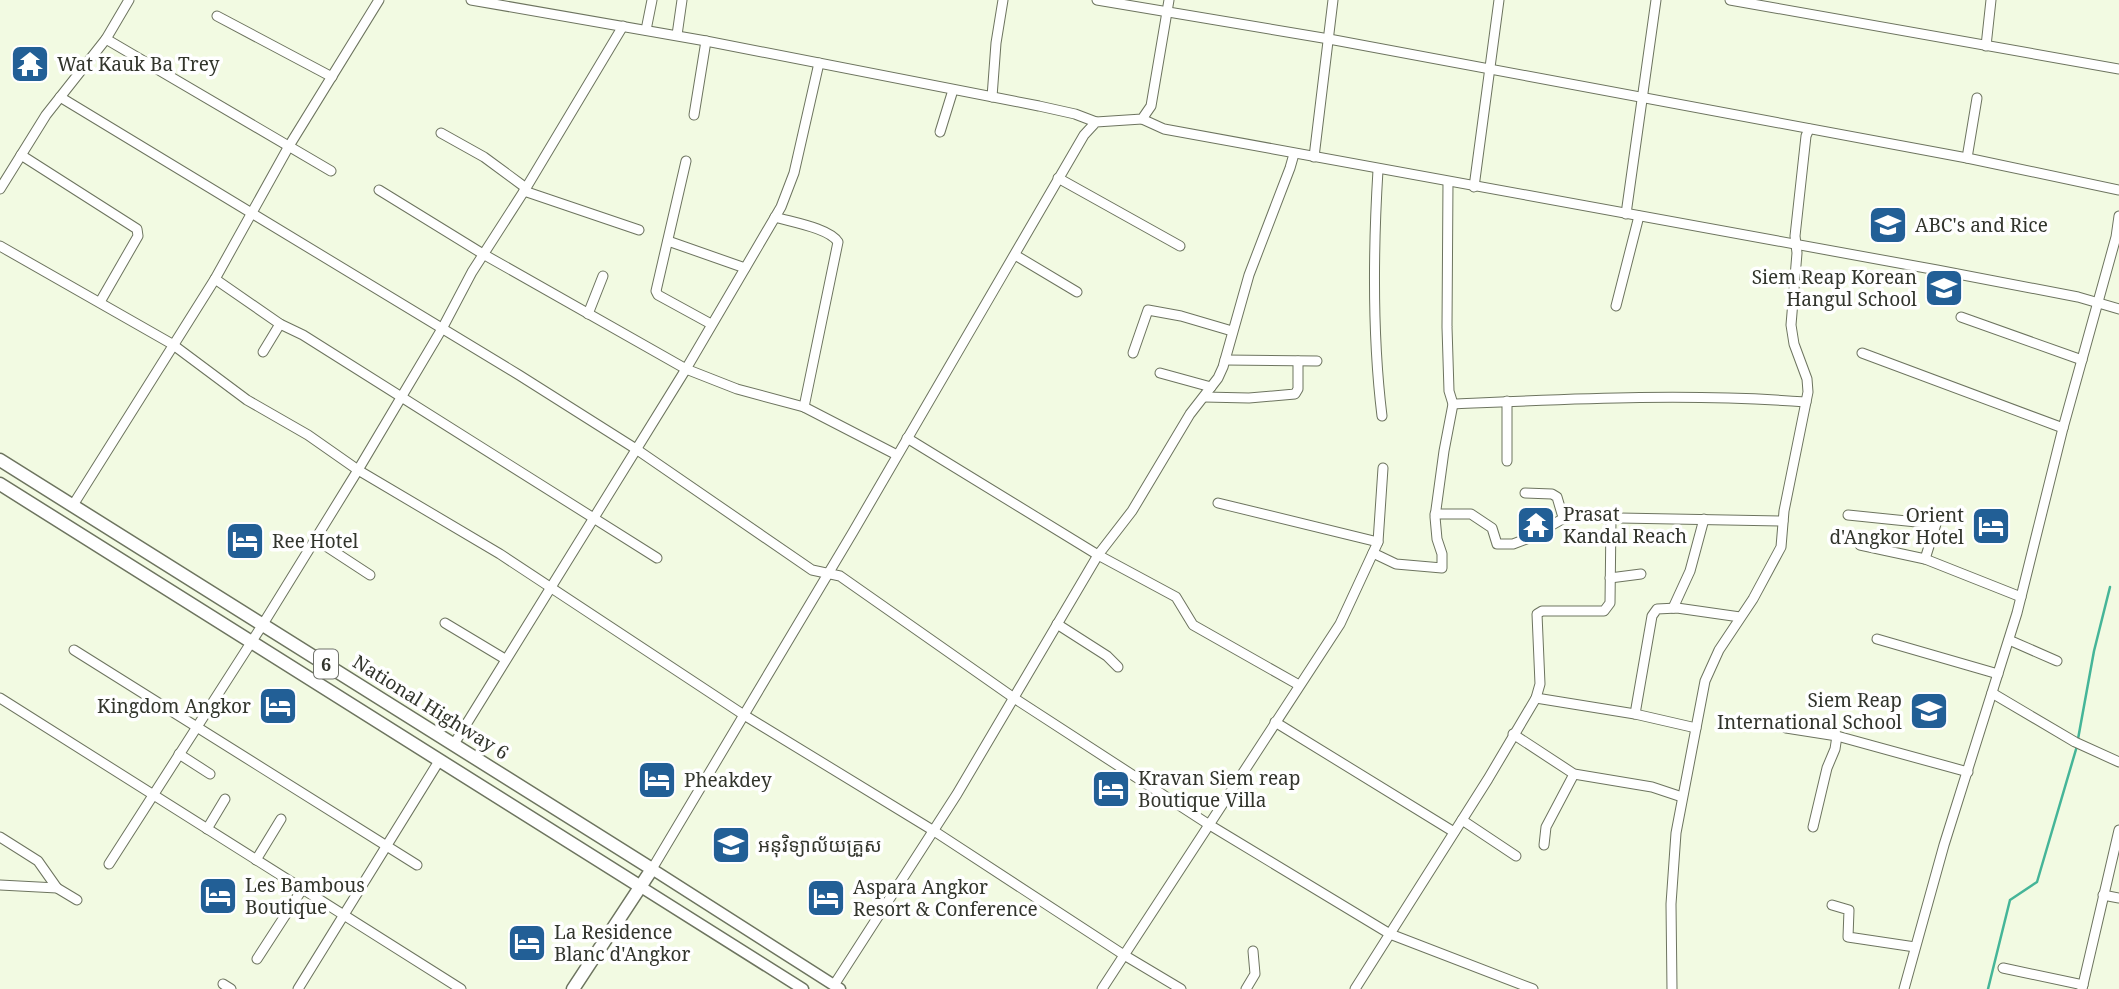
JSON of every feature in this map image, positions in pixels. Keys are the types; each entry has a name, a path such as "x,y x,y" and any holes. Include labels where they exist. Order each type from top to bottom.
{"highway":[{"name":"National Highway 6","path":"0,460 652,869"},
{"name":"6","path":"0,484 641,887"},
{"path":"573,989 652,869"}],"main road":[{"name":"National Highway 6","path":"652,869 837,987"},
{"name":"6","path":"641,887 803,989"}],"street":[{"path":"0,189 60,97 106,39 129,0"},
{"path":"73,505 215,279 289,146 379,0"},
{"path":"471,0 677,35 1075,114 1096,122 1142,119 1164,129 2065,295 2119,309"},
{"path":"646,30 652,0"},
{"path":"677,35 682,0"},
{"path":"992,97 996,43 1003,0"},
{"path":"1097,0 1329,39 1967,158 2119,190"},
{"path":"1142,119 1154,99 1169,0"},
{"path":"1314,157 1333,0"},
{"path":"1474,187 1499,0"},
{"path":"1626,214 1656,0"},
{"path":"1730,0 2119,69"},
{"path":"1986,46 1991,0"},
{"path":"216,16 332,77"},
{"path":"109,864 358,470 483,254 623,26"},
{"path":"106,39 331,171"},
{"path":"694,115 706,41"},
{"path":"454,744 686,369 775,217 794,173 820,63"},
{"path":"940,132 954,90"},
{"path":"60,97 443,327 636,449 813,570 840,576 1014,698 1208,824 1390,934 1533,989"},
{"path":"1967,158 1977,98"},
{"path":"652,869 1058,178 1084,135 1096,122"},
{"path":"1672,989 1671,904 1676,833 1709,669 1781,547 1788,487 1808,391 1791,325 1797,204 1809,129"},
{"path":"441,133 484,157 525,189 639,230"},
{"path":"837,987 1098,555 1132,511 1190,414 1218,378 1249,275 1294,154"},
{"path":"21,155 138,229 138,236 100,302"},
{"path":"686,161 656,293 711,324"},
{"path":"1378,170 1374,239 1377,372 1382,416"},
{"path":"1058,178 1180,246"},
{"path":"1374,553 1396,564 1442,568 1435,514 1453,404 1449,391 1447,327 1448,182"},
{"path":"379,190 483,254 686,369 737,389 804,407 897,455"},
{"path":"1616,306 1639,216"},
{"path":"1904,989 1944,845 2021,597 2063,428 2116,237 2119,216"},
{"path":"775,217 825,232 835,237 838,242 804,407"},
{"path":"668,241 745,268"},
{"path":"0,246 172,344 247,400 500,554 744,715 933,831 1181,989"},
{"path":"1015,255 1077,292"},
{"path":"589,314 603,276"},
{"path":"215,279 280,324 303,335 657,558"},
{"path":"1133,354 1148,310 1181,316 1232,331"},
{"path":"1961,317 2082,360"},
{"path":"263,352 280,324"},
{"path":"1862,353 2063,428"},
{"path":"1225,359 1317,361"},
{"path":"1204,397 1295,394 1298,389 1298,361"},
{"path":"1160,373 1211,387"},
{"path":"1453,404 1751,398 1806,402"},
{"path":"1507,401 1507,461"},
{"path":"907,438 1098,555 1176,597 1193,625 1299,685"},
{"path":"1102,989 1340,624 1378,542 1383,468"},
{"path":"1525,494 1552,494 1557,497 1562,514 1566,517"},
{"path":"1218,503 1378,542"},
{"path":"1435,514 1471,514 1492,528 1497,544 1513,544 1529,538 1566,517 1783,521"},
{"path":"1848,515 1936,524 1925,559"},
{"path":"1355,989 1536,698 1540,684 1537,614 1542,611 1604,611 1610,603 1611,519"},
{"path":"1673,608 1690,571 1704,519"},
{"path":"315,539 370,575"},
{"path":"1860,545 1925,559 2021,597"},
{"path":"1610,578 1641,574"},
{"path":"1635,714 1652,616 1657,609 1673,608 1740,617"},
{"path":"445,623 505,659"},
{"path":"1057,624 1107,656 1118,667"},
{"path":"1877,639 1998,674"},
{"path":"2009,640 2057,661"},
{"path":"74,650 417,865"},
{"path":"1992,692 2075,742 2119,762"},
{"path":"0,698 303,888 450,986 461,989"},
{"path":"1536,698 1635,714 1696,728"},
{"path":"1275,722 1454,832"},
{"path":"1786,728 1837,736 1968,772"},
{"path":"1513,734 1574,774 1652,788 1682,797"},
{"path":"1813,827 1837,736"},
{"path":"178,754 210,774"},
{"path":"298,989 439,761"},
{"path":"1544,845 1546,827 1574,774"},
{"path":"207,829 225,799"},
{"path":"256,860 281,820"},
{"path":"1462,820 1516,856"},
{"path":"2003,968 2082,987 2119,830"},
{"path":"0,837 38,861 57,888 77,900"},
{"path":"0,885 57,888"},
{"path":"257,959 303,888"},
{"path":"2103,895 2119,898"},
{"path":"1832,905 1849,910 1848,937 1915,947"},
{"path":"1246,989 1255,974 1253,951"}],"waterway":[{"path":"2078,739 2094,651 2110,587"},
{"path":"1988,989 2010,900 2037,882 2077,746"}],"place":[{"name":"Wat Kauk Ba Trey","path":"30,64"},
{"name":"ABC's and Rice","path":"1888,225"},
{"name":"Siem Reap Korean Hangul School","path":"1944,288"},
{"name":"Prasat Kandal Reach","path":"1536,525"},
{"name":"Orient d'Angkor Hotel","path":"1991,526"},
{"name":"Ree Hotel","path":"245,541"},
{"name":"Kingdom Angkor","path":"278,706"},
{"name":"Siem Reap International School","path":"1929,711"},
{"name":"Pheakdey","path":"657,780"},
{"name":"Kravan Siem reap Boutique Villa","path":"1111,789"},
{"name":"អនុវិទ្យាល័យគ្រួស","path":"731,845"},
{"name":"Les Bambous Boutique","path":"218,896"},
{"name":"Aspara Angkor Resort & Conference","path":"826,898"},
{"name":"La Residence Blanc d'Angkor","path":"527,943"}]}
